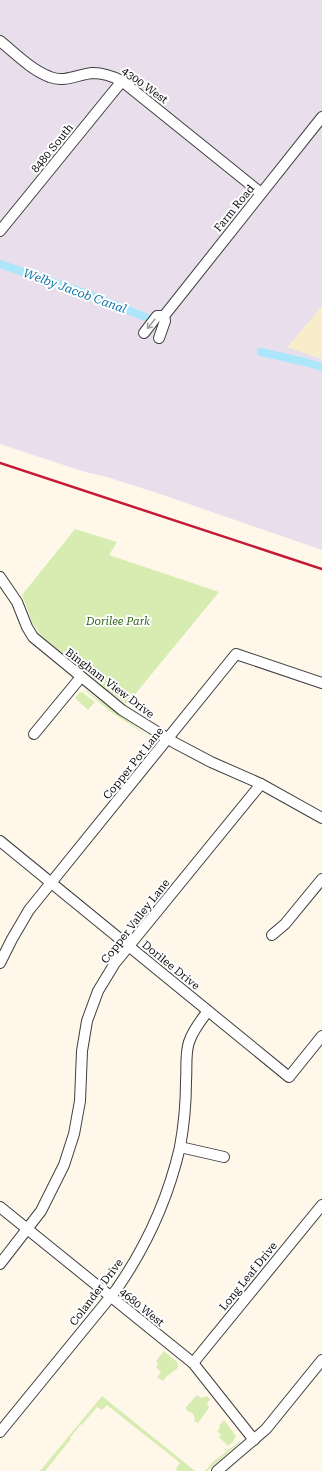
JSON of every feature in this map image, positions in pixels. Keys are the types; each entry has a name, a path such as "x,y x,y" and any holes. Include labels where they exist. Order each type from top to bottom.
{"street":[{"name":"4300 West","path":"0,41 37,70 51,78 67,80 92,73 108,74 122,81 261,193"},
{"name":"8480 South","path":"0,231 122,81"},
{"name":"Farm Road","path":"164,315 322,117"},
{"path":"144,333 157,316 164,315 165,320 159,338"},
{"name":"Bingham View Drive","path":"0,577 17,602 27,627 33,637 122,710 168,739 211,762 261,784 322,818"},
{"name":"Copper Pot Lane","path":"0,963 12,938 23,920 51,882 236,654 322,683"},
{"path":"34,734 81,677"},
{"name":"Copper Valley Lane","path":"0,1264 41,1211 64,1166 74,1134 80,1101 82,1051 87,1020 98,991 115,963 261,784"},
{"name":"Dorilee Drive","path":"0,841 289,1077 322,1036"},
{"path":"272,935 285,924 322,878"},
{"name":"Colander Drive","path":"0,1432 110,1297 132,1266 155,1221 168,1188 180,1147 185,1115 189,1043 193,1032 208,1011"},
{"path":"180,1147 224,1157"},
{"name":"Long Leaf Drive","path":"193,1363 322,1204"},
{"name":"4680 West","path":"0,1207 193,1363 254,1440"},
{"path":"217,1471 254,1440 322,1360"}],"shaded area":[{"path":"0,0 322,0 322,306 288,347 322,359 322,550 160,494 107,477 85,472 0,444"},
{"path":"322,306 322,359 288,347"}],"green space":[{"name":"Dorilee Park","path":"75,529 117,542 109,555 219,592 127,704 107,690 41,635 33,624 22,595"},
{"path":"83,689 87,691 152,739 111,712"},
{"path":"82,692 95,702 88,710 75,698"},
{"path":"164,1351 177,1362 178,1368 163,1381 157,1377 161,1372 156,1367 158,1363 156,1361"},
{"path":"197,1395 201,1398 207,1396 210,1400 207,1403 209,1408 198,1423 194,1421 195,1418 193,1414 186,1410 186,1407"},
{"path":"102,1396 195,1471 178,1471 176,1469 180,1463 107,1405 102,1410 97,1407 82,1425 81,1424 45,1471 40,1471"},
{"path":"224,1420 236,1436 233,1442 228,1446 219,1437 221,1435 217,1431"},
{"path":"241,1440 207,1471 205,1471 214,1461"}],"waterway":[{"name":"Welby Jacob Canal","path":"0,264 88,294 150,319"},
{"name":"Welby Jacob Canal","path":"261,352 322,367"}],"railway":[{"path":"0,463 322,569"}]}
